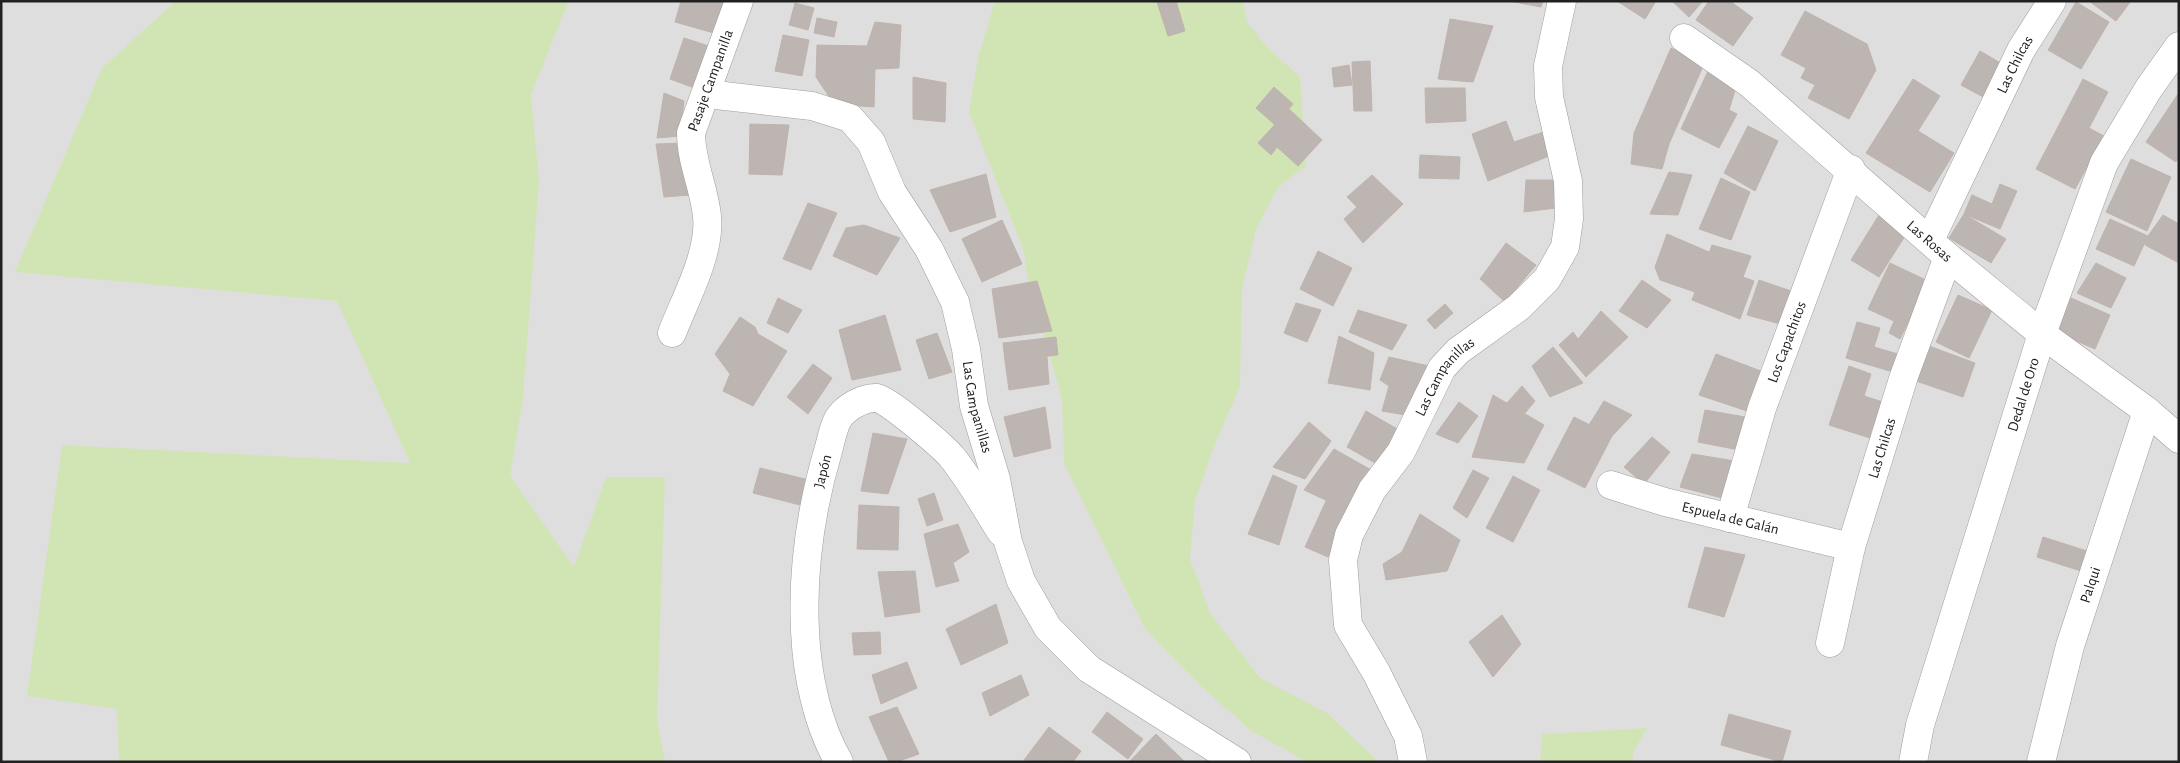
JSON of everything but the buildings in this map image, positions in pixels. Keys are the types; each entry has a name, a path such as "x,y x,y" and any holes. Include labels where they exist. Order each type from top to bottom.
{"street":[{"name":"Pasaje Campanilla","path":"672,333 705,248 708,217 691,152 691,133 739,1"},
{"name":"Las Campanillas","path":"1413,762 1408,736 1376,672 1348,625 1342,560 1349,535 1372,490 1401,452 1442,368 1458,351 1519,307 1547,279 1565,247 1569,219 1568,181 1549,97 1548,66 1562,1"},
{"name":"Las Chilcas","path":"1830,643 1851,547 1904,376 1939,248 2021,50 2052,1"},
{"name":"Las Rosas","path":"1684,38 1749,82 1851,169 1939,248 2042,334 2147,412 2179,439"},
{"name":"Dedal de Oro","path":"1912,762 1920,725 2042,334 2104,163 2149,88 2179,46"},
{"name":"Las Campanillas","path":"706,94 812,106 850,118 871,142 892,192 929,249 955,302 966,350 974,406 996,479 1008,542 1021,581 1048,628 1089,669 1237,762"},
{"name":"Los Capachitos","path":"1730,518 1762,408 1851,169"},
{"name":"Japón","path":"839,762 828,743 811,682 805,631 807,549 820,478 837,420 846,409 857,403 876,398 896,408 950,456 1008,542"},
{"name":"Palqui","path":"2040,762 2070,646 2147,412"},
{"name":"Espuela de Galán","path":"1611,485 1665,502 1851,547"}],"shaded area":[{"path":"1,1 2179,1 2179,762 1,762"}],"green space":[{"path":"176,1 569,1 531,94 539,180 523,398 510,476 574,567 606,477 665,477 657,719 665,762 119,762 117,709 27,696 62,445 410,463 337,301 15,272 102,68"},
{"path":"995,1 1243,1 1247,22 1267,47 1300,77 1306,166 1278,187 1256,230 1242,288 1240,386 1213,449 1195,501 1190,559 1210,613 1260,678 1327,713 1379,762 1307,762 1250,730 1201,686 1145,629 1064,463 1062,399 1045,339 1030,296 1024,251 969,112 978,58"},
{"path":"1647,728 1634,751 1632,762 1540,762 1542,734"}]}
